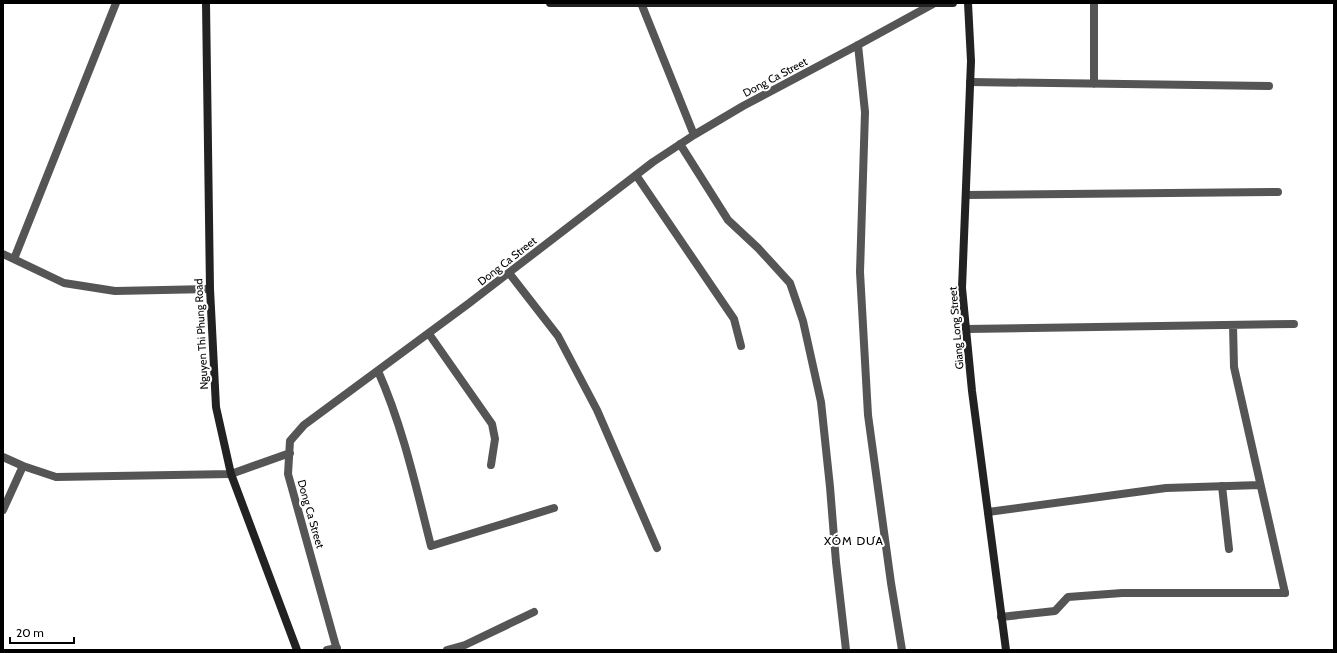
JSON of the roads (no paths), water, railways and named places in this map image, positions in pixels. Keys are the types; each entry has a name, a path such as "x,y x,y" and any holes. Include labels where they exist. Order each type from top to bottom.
{"street":[{"path":"14,259 116,3"},
{"name":"Nguyen Thi Phung Road","path":"206,3 210,289 216,407 230,474 297,650"},
{"path":"550,3 953,3"},
{"name":"Giang Long Street","path":"968,3 971,61 962,288 988,512 1006,650"},
{"path":"1094,3 1094,84"},
{"path":"641,4 694,135"},
{"name":"Dong Ca Street","path":"337,649 288,474 290,442 304,425 428,334 636,175 680,144 743,106 933,4"},
{"path":"858,45 865,112 860,272 868,416 891,583 902,650"},
{"path":"970,82 1269,86"},
{"path":"680,144 728,220 758,248 790,283 803,320 821,402 846,650"},
{"path":"636,175 734,319 741,346"},
{"path":"966,195 1278,192"},
{"path":"3,254 64,283 115,291 210,289"},
{"path":"509,273 558,336 597,410 657,548"},
{"path":"966,329 1294,324"},
{"path":"1001,617 1054,611 1068,597 1122,594 1285,593 1234,367 1233,325"},
{"path":"428,334 492,424 495,439 492,465"},
{"path":"378,371 386,388 408,454 431,546 554,508"},
{"path":"3,457 23,466 56,477 230,474 290,453"},
{"path":"3,510 23,466"},
{"path":"988,512 1166,488 1260,485"},
{"path":"1222,486 1229,548"},
{"path":"447,650 465,645 534,612"},
{"path":"327,650 337,649"}],"district":[{"name":"XÓM DƯA","path":"854,541"}]}
